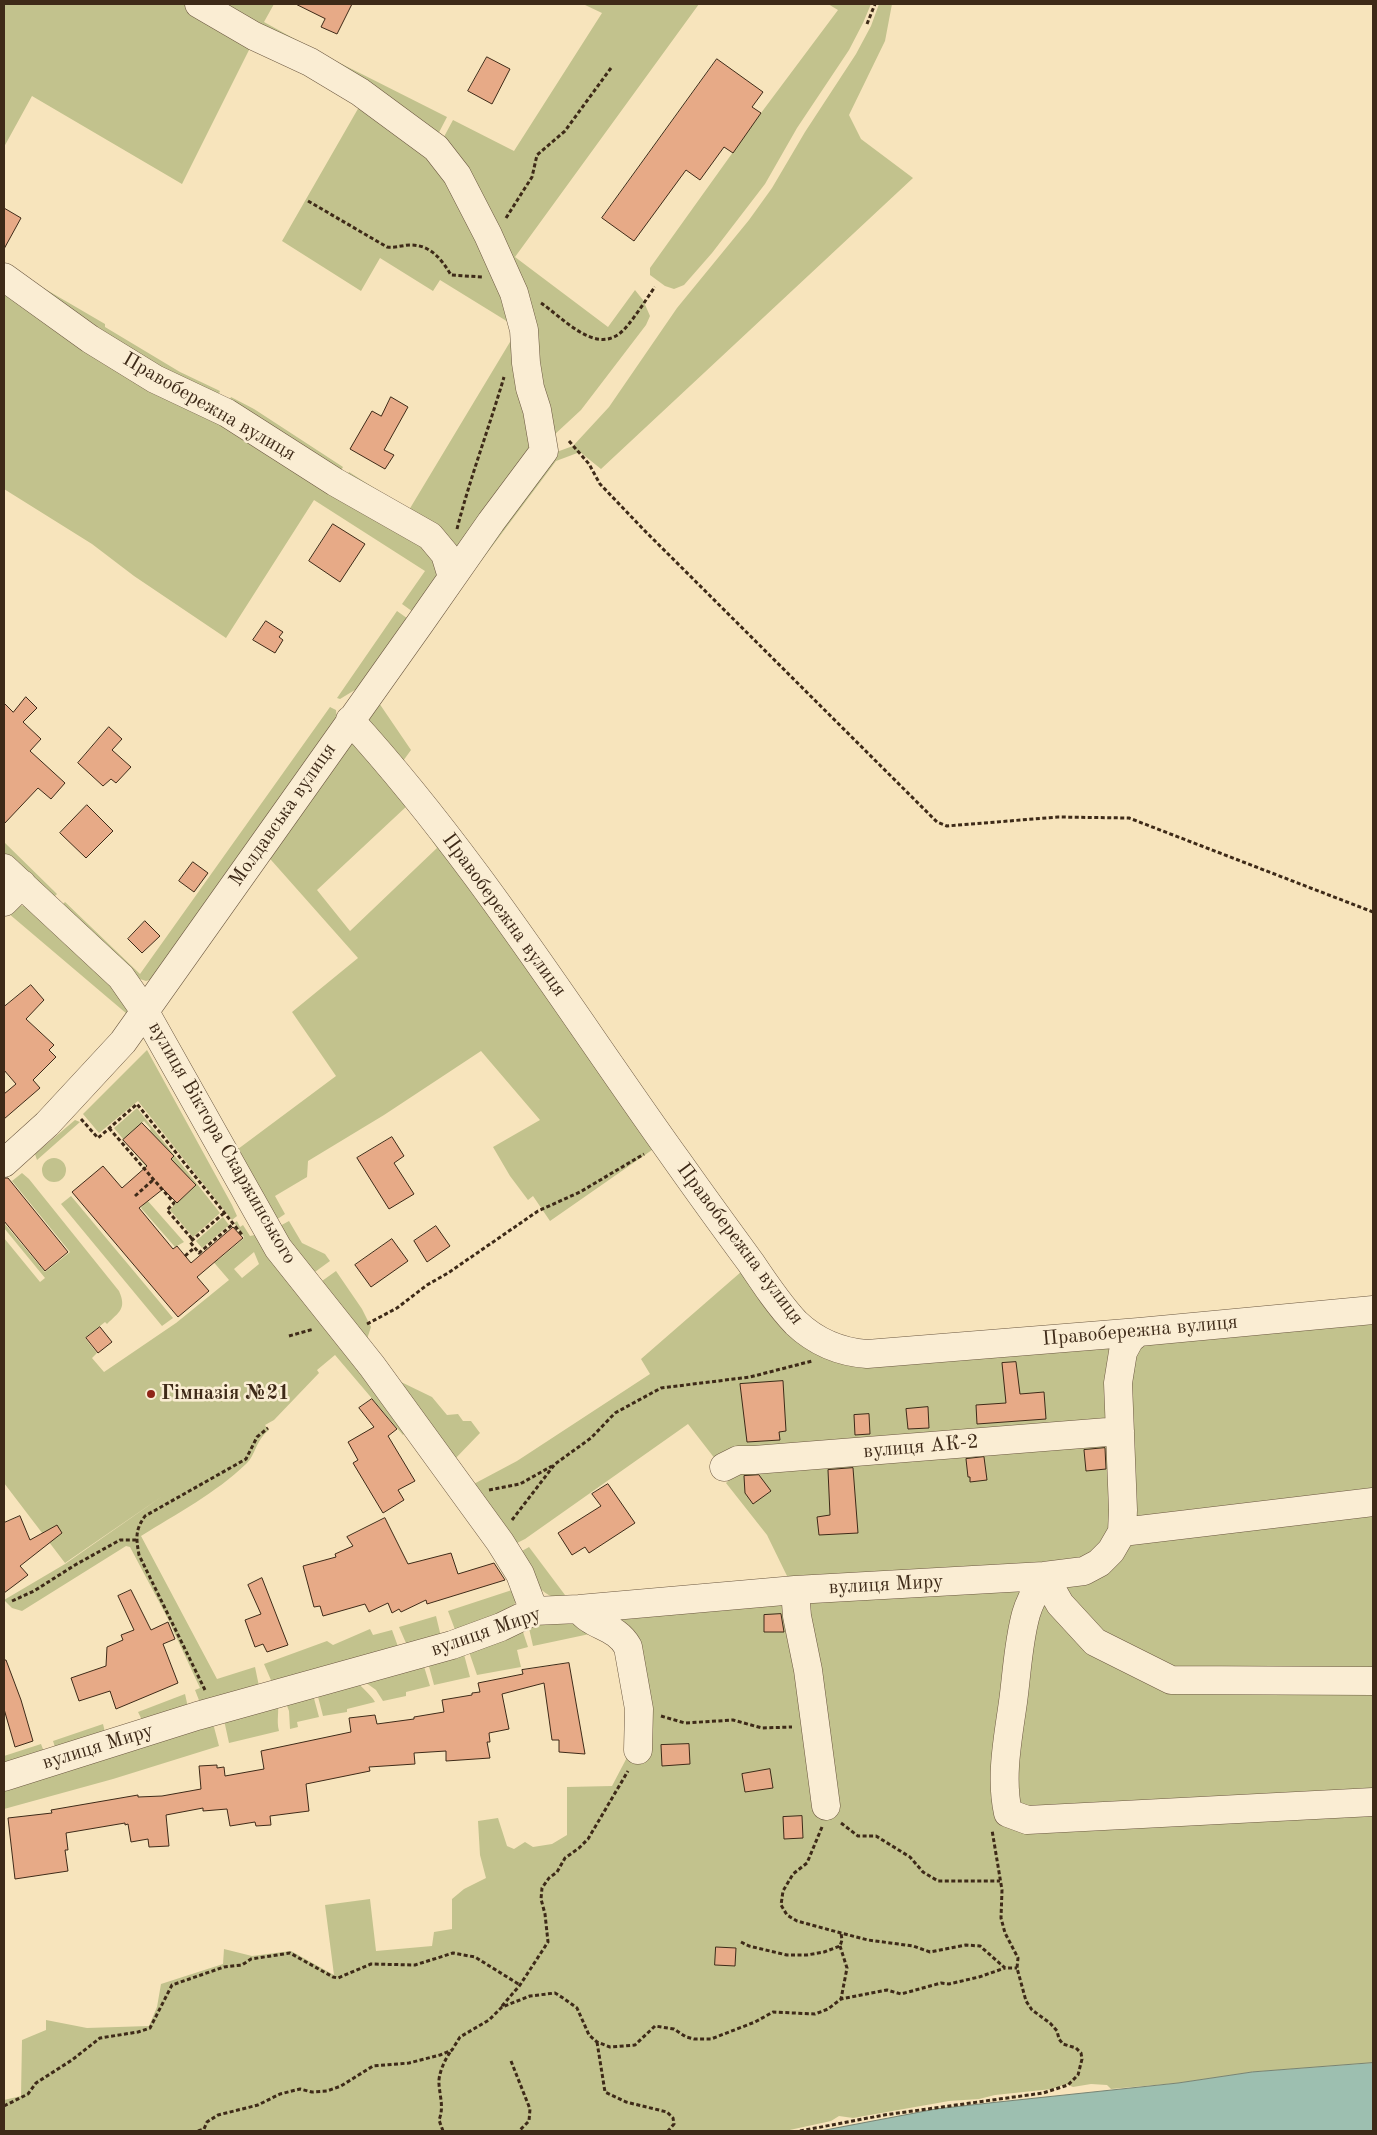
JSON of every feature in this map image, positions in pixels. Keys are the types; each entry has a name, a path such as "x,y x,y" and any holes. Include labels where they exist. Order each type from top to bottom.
{"street":[{"path":"199,4 254,36 310,62 360,92 436,148 457,175 488,235 514,293"},
{"name":"Правобережна вулиця","path":"4,277 97,343 155,379 227,413 335,482 430,536 445,554 452,578"},
{"name":"Молдавська вулиця","path":"4,1163 47,1124 123,1042 350,720 544,451 537,410 529,379 524,330 514,293"},
{"name":"Правобережна вулиця","path":"350,720 431,816 543,967 780,1305 810,1335 837,1349 867,1354 1122,1340 1373,1310"},
{"name":"вулиця Віктора Скаржинського","path":"10,885 121,977 144,1010 201,1108 273,1240 344,1329 500,1542 520,1574 534,1611"},
{"path":"1122,1340 1118,1383 1123,1510 1122,1532 1373,1502"},
{"name":"вулиця АК-2","path":"724,1466 738,1460 760,1460 1120,1431"},
{"name":"вулиця Миру","path":"4,1777 214,1712 452,1645 502,1627 534,1611 579,1609 795,1590 1044,1576 1084,1571 1099,1563 1111,1551 1122,1532"},
{"path":"1044,1576 1060,1604 1095,1642 1171,1680 1373,1681"},
{"path":"1044,1576 1026,1614 1019,1648 1007,1748 1004,1798 1008,1813 1027,1820 1373,1802"},
{"path":"795,1590 797,1616 808,1670 814,1728 826,1806"},
{"path":"579,1609 584,1616 615,1631 623,1638 628,1647 639,1709 638,1750"}],"path":[{"path":"867,24 875,4"},
{"path":"308,201 387,247 395,248 411,245 425,248 442,260 451,275 479,276 514,293 526,293 586,336 602,341 619,334 655,287"},
{"path":"569,441 589,464 600,484 644,530 937,822 948,826 1058,817 1129,818 1373,912"},
{"path":"77,1115 98,1138 137,1104 243,1237"},
{"path":"109,1128 174,1203 167,1210 193,1240"},
{"path":"289,1336 318,1328 344,1329 372,1323 397,1308 427,1285 448,1273 538,1211 580,1192 664,1142"},
{"path":"134,1196 153,1179"},
{"path":"224,1213 190,1242 194,1248 199,1253 233,1224"},
{"path":"185,1256 194,1248"},
{"path":"463,1492 520,1484 555,1464 591,1438 615,1413 660,1388 750,1377 807,1364 837,1349"},
{"path":"214,1712 202,1682 138,1555 136,1540 138,1526 145,1516 246,1458 257,1437 268,1428"},
{"path":"500,1542 509,1533 512,1518 555,1464"},
{"path":"12,1601 34,1591 120,1540 136,1540"},
{"path":"639,1720 653,1714 685,1723 733,1720 762,1728 805,1726 814,1728"},
{"path":"443,2131 439,2120 442,2111 438,2082 446,2058 460,2037 489,2020 502,2007 520,1985 548,1942 545,1914 541,1899 542,1888 549,1878 558,1872 564,1858 588,1839 638,1750"},
{"path":"826,1806 832,1815 858,1836 876,1836 910,1857 923,1872 938,1881 1000,1881"},
{"path":"826,1806 824,1823 807,1863 793,1874 783,1891 781,1905 787,1915 798,1922 868,1940 914,1946 930,1952 966,1945 980,1946 1005,1968"},
{"path":"800,2131 923,2109 1043,2093 1068,2085 1078,2076 1082,2059 1081,2053 1076,2048 1063,2044 1058,2038 1057,2031 1050,2023 1032,2010 1026,2000 1017,1968 1018,1958 1005,1934 1001,1918 1002,1890 992,1828 1008,1813"},
{"path":"841,1933 842,1940 840,1946 846,1968 841,1998"},
{"path":"741,1942 749,1946 787,1954 807,1955 824,1952 840,1946"},
{"path":"4,2106 28,2094 36,2083 72,2060 100,2038 138,2032 150,2028 172,1985 224,1967 242,1965 258,1957 290,1953 338,1978 371,1964 415,1965 453,1953 475,1957 520,1985"},
{"path":"502,2007 530,1996 555,1993 577,2008 589,2035 597,2042 610,2047 636,2045 655,2026 674,2029 686,2037 712,2039 755,2022 773,2012 815,2014 828,2009 841,1998 887,1990 901,1994 941,1983 949,1984 979,1977 1005,1968 1017,1968"},
{"path":"597,2042 605,2092 626,2102 667,2112 674,2124 668,2131"},
{"path":"198,2131 204,2129 207,2122 218,2115 258,2105 280,2094 300,2090 312,2092 327,2091 341,2086 373,2066 409,2063 452,2050"},
{"path":"511,2061 519,2086 530,2108 529,2121 519,2131"}],"green space":[{"path":"4,4 192,4 254,40 182,184 32,96 4,147"},
{"path":"205,4 274,4 264,22 320,53 447,117 434,142"},
{"path":"583,4 699,4 515,257 608,327 635,290 643,300 650,316 646,325 581,410 553,436 530,361 439,146 453,120 514,151 602,13"},
{"path":"828,4 871,4 849,50 797,128 765,184 712,253 684,285 674,289 665,286 650,275 650,268 761,113 838,10"},
{"path":"879,4 892,4 885,41 849,115 861,139 913,178 601,469 580,452 556,461 422,640 379,703 411,750 398,768 365,729 365,708 551,454 573,446 609,407 677,308 749,220 772,188 805,132 856,54 871,26"},
{"path":"363,100 431,150 512,299 534,453 453,563 344,481 349,472 409,510 513,337 513,325 440,280 433,291 380,258 361,291 282,241"},
{"path":"4,265 105,324 105,327 180,372 220,391 214,405 178,387"},
{"path":"4,283 435,547 444,574 416,614 402,604 425,571 314,500 226,638 134,576 92,544 4,489"},
{"path":"231,397 254,409 343,467 337,477 225,410"},
{"path":"397,611 411,621 368,682 340,699 337,698"},
{"path":"330,707 336,710 337,725 156,978 146,981 134,977 62,905 65,902 140,974"},
{"path":"357,737 364,739 394,772 531,956 662,1143 550,1221 533,1196 528,1200 510,1176 493,1147 540,1120 481,1051 384,1115 308,1161 307,1177 275,1196 285,1214 273,1222 234,1152 336,1076 292,1012 358,958 264,852 334,759 339,747 347,738","holes":["408,805 437,848 350,931 317,890"]},
{"path":"4,842 57,894 51,900 4,856"},
{"path":"19,905 31,907 119,987 133,1012 126,1020 127,1014 8,913 4,916 4,910"},
{"path":"147,1050 232,1205 237,1216 232,1220 138,1101 99,1133 83,1114"},
{"path":"137,1108 220,1213 193,1237 170,1210 176,1203 114,1128","holes":["144,1121 151,1129 130,1147 124,1139","190,1178 196,1185 177,1203 171,1196"]},
{"path":"75,1120 80,1122 37,1160 35,1154"},
{"path":"54,1158 59,1159 65,1165 65,1175 59,1181 54,1182 49,1181 43,1175 42,1170 43,1165 49,1159"},
{"name":"Гімназія №21","path":"22,1173 29,1179 119,1291 122,1306 118,1313 107,1324 105,1322 85,1338 97,1353 92,1358 104,1372 176,1323 229,1280 205,1252 208,1249 218,1260 243,1239 244,1237 234,1223 237,1221 240,1227 243,1225 250,1236 260,1234 405,1433 403,1435 335,1355 317,1370 319,1373 274,1420 265,1425 269,1430 264,1434 246,1464 209,1494 141,1536 217,1679 255,1667 260,1691 202,1708 195,1690 200,1688 167,1617 130,1547 126,1546 22,1611 12,1608 4,1600 65,1564 164,1495 65,1563 4,1483 4,1238 40,1282 45,1278 4,1228 4,1223 45,1272 70,1252 12,1181","holes":["254,1252 259,1264 242,1278 234,1269"]},
{"path":"71,1196 173,1318 162,1326 61,1204"},
{"path":"147,1200 184,1242 175,1247 141,1208"},
{"path":"223,1217 229,1225 202,1248 196,1241"},
{"path":"289,1221 302,1243 325,1254 330,1261 308,1277 276,1228"},
{"path":"749,1265 819,1344 1127,1336 1116,1423 719,1464 688,1424 525,1539 509,1547 315,1286 336,1271 362,1309 371,1327 367,1339 393,1374 401,1382 432,1397 447,1415 458,1414 463,1421 471,1421 480,1433 452,1462 470,1486 517,1461 650,1374 641,1359"},
{"path":"1373,1315 1373,2063 1252,2072 1178,2083 1111,2089 1107,2085 1091,2084 1073,2087 1066,2084 1052,2089 949,2101 853,2118 839,2116 831,2121 785,2131 4,2131 4,2100 21,2096 22,2040 46,2030 46,2020 87,2028 149,2026 157,2007 161,1984 223,1964 224,1949 252,1956 291,1951 334,1975 325,1905 370,1899 376,1951 432,1946 434,1932 452,1929 452,1899 464,1889 486,1878 480,1855 478,1821 498,1818 507,1846 514,1849 525,1842 533,1847 552,1844 567,1835 567,1787 612,1786 634,1744 623,1646 599,1632 533,1646 528,1624 576,1616 633,1648 592,1616 802,1596 1113,1560 1123,1387 1134,1344"},
{"path":"1109,1434 1119,1519 1098,1558 636,1594 788,1578 767,1535 726,1483 730,1479 724,1471"},
{"path":"491,1544 496,1548 516,1600 512,1611 457,1635 448,1611 512,1590"},
{"path":"529,1547 568,1599 559,1599 551,1596 543,1591 531,1578 515,1555"},
{"path":"436,1616 442,1641 409,1650 399,1627"},
{"path":"521,1626 528,1647 517,1650 521,1667 477,1675 467,1646"},
{"path":"370,1629 373,1635 392,1630 400,1652 274,1687 264,1664 327,1641 333,1645"},
{"path":"462,1647 470,1677 434,1685 427,1659"},
{"path":"422,1660 430,1686 406,1692 406,1696 383,1701 376,1690 365,1682"},
{"path":"355,1679 375,1702 347,1709 347,1712 323,1716 316,1689"},
{"path":"312,1691 319,1717 297,1722 298,1727 290,1729 289,1711 284,1698"},
{"path":"185,1694 189,1712 145,1726 138,1712"},
{"path":"277,1700 279,1731 229,1743 224,1720"},
{"path":"103,1724 105,1732 57,1753 53,1741"},
{"path":"210,1724 214,1727 219,1746 113,1779 4,1809 4,1783"},
{"path":"41,1744 46,1757 4,1770 4,1756"}],"shaded area":[{"path":"1373,2063 1373,2131 820,2131 936,2109 1178,2083 1252,2072"}],"building":[{"path":"296,4 352,4 337,34 321,27 325,19"},
{"path":"487,57 510,69 492,104 468,91"},
{"path":"717,59 763,92 752,107 761,113 733,153 724,147 700,180 686,170 634,241 602,218"},
{"path":"4,208 21,218 4,249"},
{"path":"391,397 408,407 384,450 394,455 385,469 350,449 372,411 381,416"},
{"path":"333,524 365,544 340,582 309,561"},
{"path":"266,621 283,632 279,637 283,640 275,653 253,640"},
{"path":"26,697 37,708 23,722 41,739 30,751 65,783 51,799 38,788 4,824 4,703 13,712"},
{"path":"109,727 122,739 112,750 131,767 116,783 111,779 103,786 78,763"},
{"path":"87,805 113,831 86,858 60,833"},
{"path":"193,862 208,873 194,892 179,881"},
{"path":"145,921 160,936 142,953 128,939"},
{"path":"31,985 44,1000 26,1019 54,1045 49,1050 56,1057 33,1080 40,1088 4,1119 4,1094 16,1084 4,1070 4,1007"},
{"path":"142,1123 174,1156 171,1159 196,1185 177,1203 163,1189 139,1208 173,1249 177,1246 191,1263 233,1227 243,1238 197,1277 209,1291 178,1317 72,1192 103,1166 122,1188 147,1166 123,1140"},
{"path":"392,1137 404,1156 394,1163 414,1194 389,1209 357,1158"},
{"path":"4,1178 8,1178 68,1252 45,1271 4,1221"},
{"path":"436,1226 450,1246 427,1262 414,1241"},
{"path":"392,1239 408,1261 371,1287 355,1265"},
{"path":"100,1327 112,1342 98,1353 86,1338"},
{"path":"1016,1362 1020,1394 1044,1392 1046,1419 977,1424 976,1405 1006,1403 1002,1363"},
{"path":"783,1381 786,1431 779,1432 780,1440 747,1442 740,1384"},
{"path":"372,1399 397,1429 388,1436 415,1481 398,1490 404,1500 383,1513 353,1463 358,1460 348,1442 374,1427 359,1408"},
{"path":"928,1407 929,1428 908,1429 906,1409"},
{"path":"869,1414 870,1434 855,1435 854,1415"},
{"path":"1105,1448 1106,1469 1086,1471 1084,1450"},
{"path":"984,1457 987,1480 970,1482 966,1459"},
{"path":"853,1468 858,1533 819,1535 817,1517 830,1515 828,1470"},
{"path":"759,1475 771,1491 753,1504 745,1493 744,1476"},
{"path":"608,1484 635,1523 589,1553 585,1547 572,1555 558,1533 601,1506 592,1494"},
{"path":"20,1516 30,1540 57,1525 62,1533 20,1566 28,1575 4,1593 4,1523"},
{"path":"385,1518 408,1564 451,1553 458,1574 494,1563 505,1580 427,1604 426,1600 401,1612 399,1609 392,1613 388,1603 369,1612 365,1604 323,1616 320,1606 314,1607 303,1566 336,1557 335,1554 353,1546 347,1537"},
{"path":"262,1578 288,1645 267,1652 263,1644 255,1647 245,1620 261,1614 248,1585"},
{"path":"131,1590 151,1630 168,1622 175,1639 163,1644 178,1683 116,1709 110,1691 79,1701 71,1678 106,1666 107,1647 123,1640 121,1635 134,1630 118,1596"},
{"path":"781,1614 784,1632 764,1632 764,1615"},
{"path":"4,1660 6,1660 21,1700 33,1741 15,1747 4,1709"},
{"path":"569,1663 585,1754 559,1752 559,1740 552,1740 544,1683 502,1694 509,1729 489,1733 490,1742 487,1742 490,1758 446,1761 446,1751 414,1753 415,1764 369,1767 370,1771 306,1784 309,1811 270,1816 271,1825 256,1826 255,1822 230,1826 227,1809 203,1811 203,1808 166,1815 169,1846 149,1847 148,1839 131,1842 128,1824 125,1825 125,1823 66,1833 68,1850 65,1850 68,1871 15,1879 8,1818 52,1813 51,1810 138,1795 138,1797 162,1796 201,1789 199,1766 217,1765 217,1768 224,1767 225,1776 264,1769 261,1751 351,1732 349,1718 375,1715 377,1724 414,1719 414,1717 444,1712 442,1700 480,1692 478,1683 523,1674 522,1670"},
{"path":"689,1744 690,1764 662,1766 661,1745"},
{"path":"770,1769 773,1788 745,1792 742,1774"},
{"path":"802,1816 803,1838 784,1839 783,1817"},
{"path":"716,1947 736,1948 735,1966 715,1965"}],"place":[{"name":"Гімназія №21","path":"151,1394"}]}
